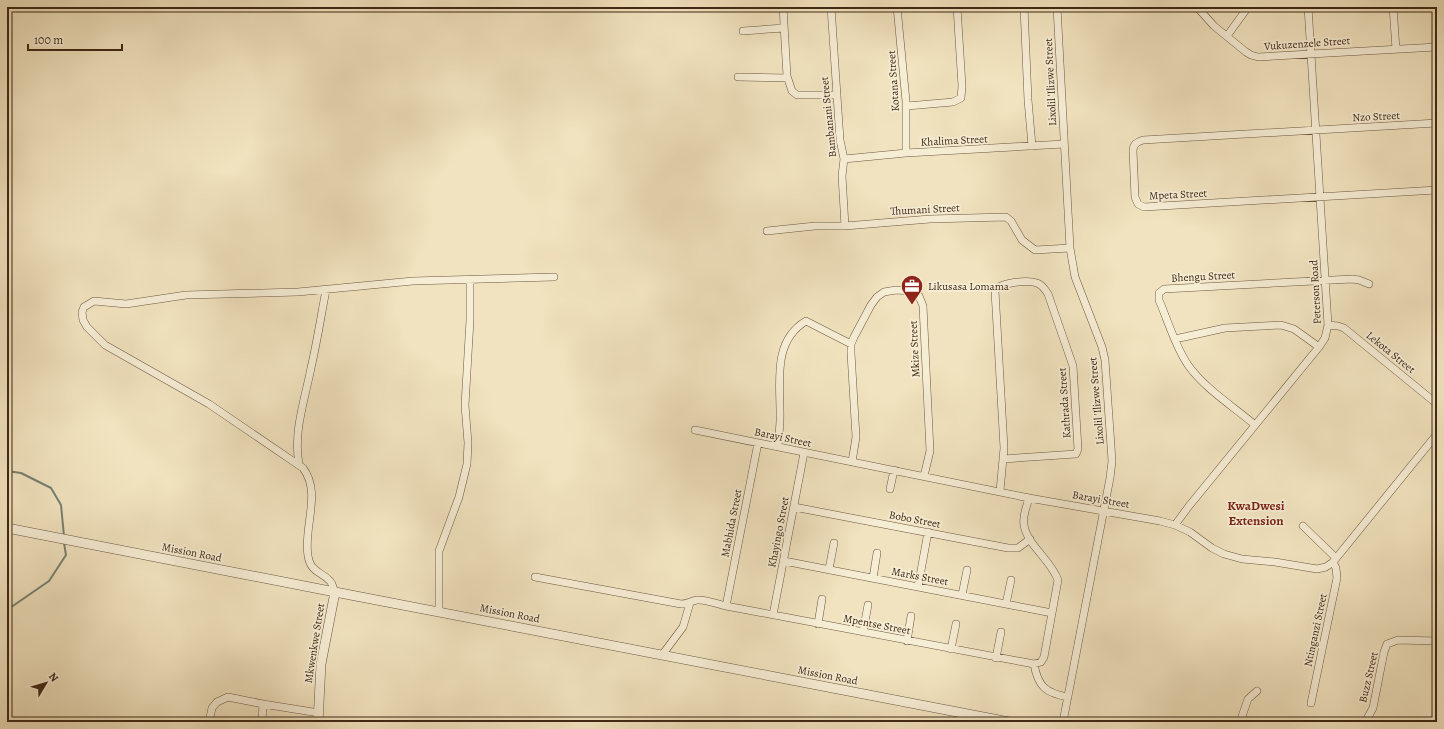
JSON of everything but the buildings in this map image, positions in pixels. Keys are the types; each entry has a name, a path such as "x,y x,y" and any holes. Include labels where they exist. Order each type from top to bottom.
{"street":[{"path":"783,7 787,78 792,91 797,94 836,95"},
{"name":"Bambanani Street","path":"831,7 836,95 840,140 844,160 842,176 845,226"},
{"name":"Kotana Street","path":"897,7 906,106 906,153"},
{"path":"906,106 953,102 961,98 962,86 957,7"},
{"path":"1024,7 1028,100 1032,146"},
{"name":"Lixolil 'Ilizwe Street","path":"1057,7 1070,248 1075,277 1102,347 1105,360 1112,461 1064,722"},
{"name":"Vukuzenzele Street","path":"1197,7 1211,23 1246,52 1258,57 1437,47"},
{"path":"1227,36 1248,7"},
{"name":"Peterson Road","path":"1175,526 1188,506 1325,338 1328,325 1308,7"},
{"path":"1393,7 1396,49"},
{"path":"743,30 784,28"},
{"path":"738,77 787,78"},
{"name":"Nzo Street","path":"1316,131 1437,123"},
{"name":"Mpeta Street","path":"1316,131 1138,142 1133,146 1135,197 1138,204 1144,207 1321,197"},
{"name":"Khalima Street","path":"844,160 906,153 1064,144"},
{"path":"1321,197 1437,190"},
{"name":"Thumani Street","path":"767,231 814,226 845,226 930,219 1006,217 1011,221 1022,240 1035,250 1070,248"},
{"path":"335,592 331,582 318,573 309,560 307,550 312,498 307,473 299,464 209,404 105,345 81,317 84,307 94,302 126,304 186,295 298,292 398,282 554,277"},
{"name":"Bhengu Street","path":"1255,425 1194,373 1175,340 1159,300 1159,292 1164,289 1325,280 1356,279 1369,284"},
{"path":"439,612 439,551 459,497 467,464 465,405 470,320 470,280"},
{"name":"Kathrada Street","path":"1000,491 1004,448 995,290 999,286 1029,281 1042,286 1048,294 1073,366 1078,449 1076,454 1003,459"},
{"path":"299,464 297,455 297,432 326,290"},
{"name":"Mkize Street","path":"851,344 871,305 880,294 888,291 907,290 914,292 919,296 923,306 929,425 929,456 924,476"},
{"path":"778,447 780,421 780,358 792,334 801,324 806,321 851,344 856,431 852,462"},
{"path":"1175,340 1225,328 1281,325 1294,329 1319,347"},
{"name":"Lekota Street","path":"1328,325 1344,328 1437,404"},
{"name":"Barayi Street","path":"695,430 1029,498 1160,521 1190,532 1212,548 1224,554 1242,559 1275,562 1317,569 1326,567 1335,560"},
{"path":"1303,526 1335,560 1437,434"},
{"name":"Mabhida Street","path":"726,606 758,443"},
{"name":"Khayingo Street","path":"773,615 804,453"},
{"path":"890,489 894,470"},
{"path":"1029,498 1024,520 1025,529 1030,539 1058,580 1044,657 1041,662 1034,664 1037,678 1044,688 1050,692 1068,697"},
{"name":"Bobo Street","path":"794,507 1008,548 1018,548 1030,539"},
{"name":"Mission Road","path":"7,528 1009,722"},
{"path":"918,587 928,532"},
{"path":"829,569 834,543"},
{"path":"873,578 877,553"},
{"name":"Ntinganzi Street","path":"1311,703 1337,578 1335,560"},
{"name":"Marks Street","path":"784,561 1052,614"},
{"path":"962,595 967,570"},
{"name":"Mpentse Street","path":"535,577 681,604 702,600 818,624 1034,664"},
{"path":"1006,604 1011,580"},
{"name":"Mkwenkwe Street","path":"319,718 321,664 335,592"},
{"path":"818,624 822,599"},
{"path":"662,654 683,627 688,615 690,603"},
{"path":"863,632 868,605"},
{"path":"907,641 911,616"},
{"path":"951,649 956,624"},
{"path":"996,658 1001,632"},
{"name":"Buzz Street","path":"1368,717 1372,708 1387,644 1398,640 1437,641"},
{"path":"1240,722 1248,699 1257,691"},
{"path":"209,722 212,708 217,702 225,697 233,697 319,718"},
{"path":"262,722 263,704"}],"waterway":[{"path":"7,471 21,473 51,488 61,505 64,536"},
{"path":"7,610 49,581 66,555 64,543"}],"place":[{"name":"Likusasa Lomama","path":"912,306"}],"district":[{"name":"KwaDwesi Extension","path":"1256,512"}]}
